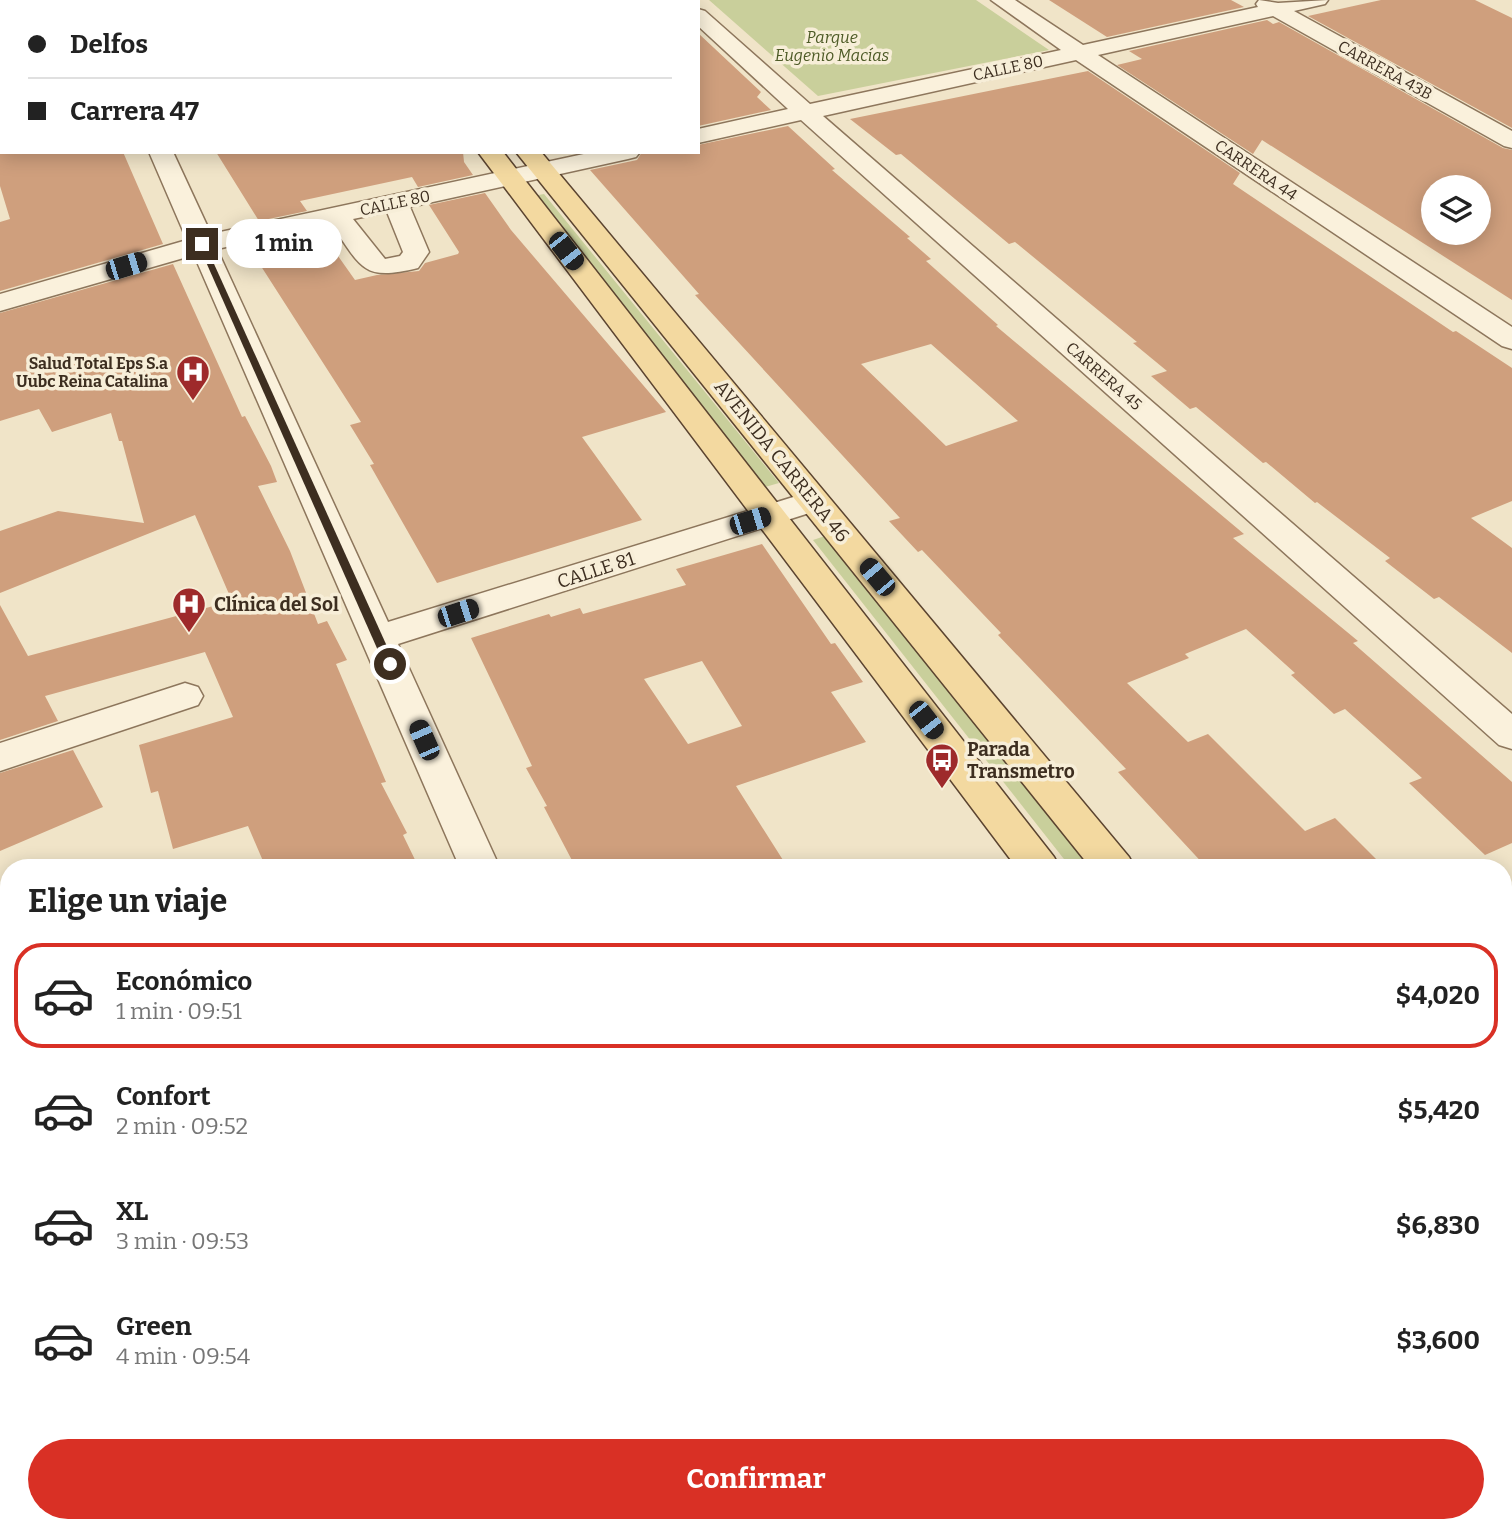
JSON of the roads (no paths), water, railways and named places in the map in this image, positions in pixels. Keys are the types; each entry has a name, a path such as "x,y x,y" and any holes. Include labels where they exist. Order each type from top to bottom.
{"main road":[{"path":"491,154 1033,859"},
{"name":"AVENIDA CARRERA 46","path":"536,162 1108,859"}],"street":[{"name":"CARRERA 44","path":"1001,0 1512,340"},
{"name":"CALLE 80","path":"700,136 1079,52 1266,5 1318,0"},
{"name":"CARRERA 43B","path":"1266,5 1512,141"},
{"name":"CARRERA 45","path":"700,17 804,112 1512,735"},
{"path":"162,154 476,859"},
{"name":"CALLE 80","path":"0,303 202,244 510,179 536,162 610,154"},
{"path":"337,215 374,264 384,267 409,262 416,252 396,203"},
{"name":"CALLE 81","path":"379,638 814,501"},
{"path":"0,757 185,696"}],"place":[{"name":"Salud Total Eps S.a Uubc Reina Catalina","path":"193,402"},
{"name":"Clínica del Sol","path":"189,634"},
{"name":"Parada Transmetro","path":"942,790"}],"park label":[{"name":"Parque Eugenio Macías","path":"832,46"}]}
